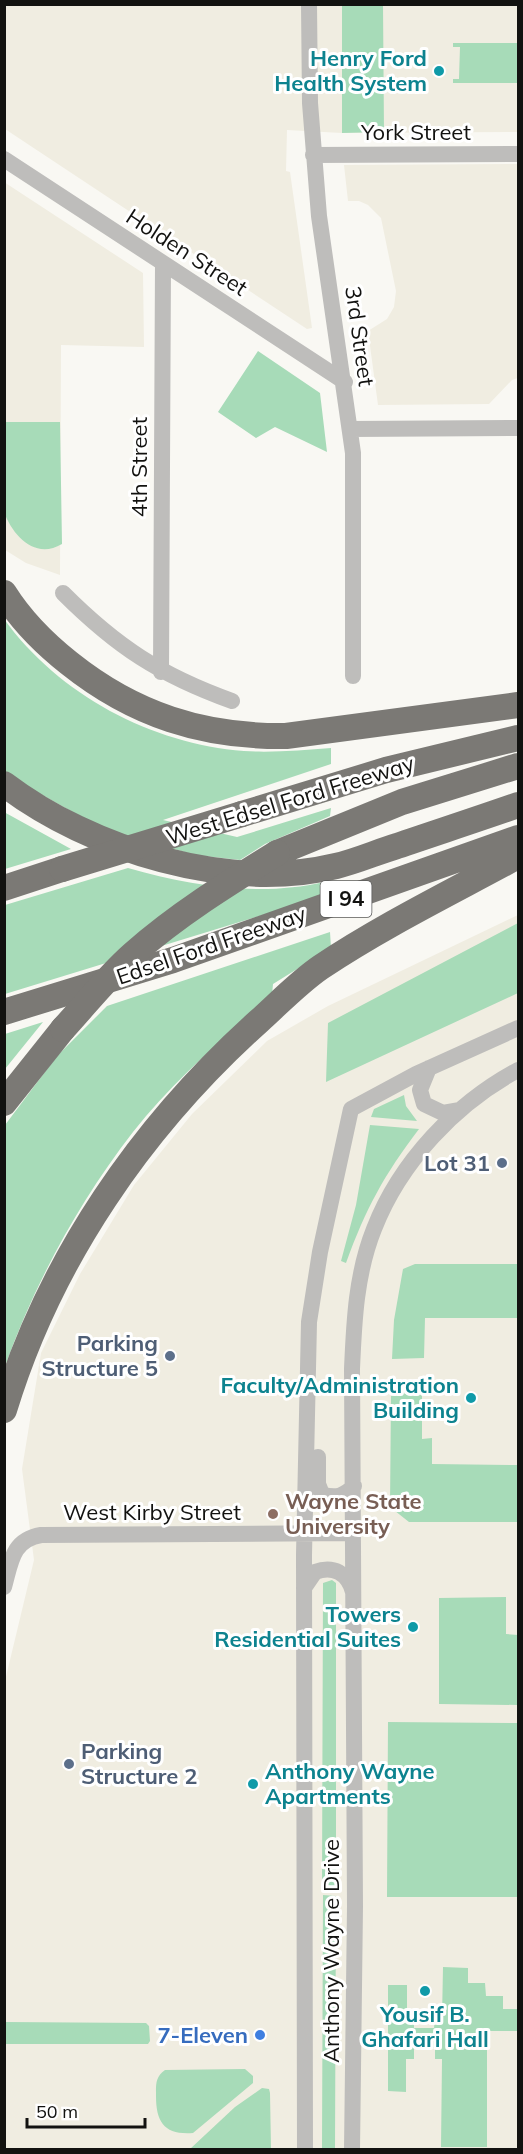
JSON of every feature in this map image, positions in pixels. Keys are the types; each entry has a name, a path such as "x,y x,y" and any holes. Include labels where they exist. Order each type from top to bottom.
{"highway":[{"path":"4,593 40,636 87,678 139,708 191,727 251,736 285,736 519,705"},
{"name":"West Edsel Ford Freeway","path":"4,888 386,770 519,738"},
{"path":"4,1103 38,1058 130,956 206,897 277,853 402,802 519,766"},
{"path":"4,784 63,821 100,839 149,856 267,874 336,866 519,805"},
{"name":"Edsel Ford Freeway","path":"4,1012 184,956 519,838"},
{"path":"4,1410 27,1347 70,1254 119,1175 152,1132 195,1084 232,1045 319,969 382,928 519,856"}],"street":[{"name":"3rd Street","path":"309,4 313,155 319,216 345,382 352,453 353,676"},
{"name":"York Street","path":"313,155 519,154"},
{"name":"Holden Street","path":"4,159 345,382"},
{"name":"4th Street","path":"161,672 163,263"},
{"path":"350,429 519,428"},
{"path":"63,593 121,646 161,672 232,701"},
{"path":"305,2150 304,1534 310,1311 351,1109 429,1068 519,1028"},
{"path":"429,1068 420,1090 424,1104 444,1113 460,1110"},
{"name":"Anthony Wayne Drive","path":"352,2150 355,1906 354,1335 357,1297 368,1249 381,1213 403,1175 460,1110 488,1088 519,1070"},
{"path":"308,1392 317,1412 319,1490 331,1497 341,1496 354,1486"},
{"name":"West Kirby Street","path":"4,1587 13,1553 23,1540 41,1535 354,1533"},
{"path":"304,1587 315,1572 329,1568 346,1577 354,1592"}],"shaded area":[{"path":"4,5 518,5 518,132 342,133 287,130 286,171 290,172 312,328 307,329 5,129"},
{"path":"518,164 518,378 512,380 489,404 378,405 368,331 387,319 394,307 396,291 381,218 368,205 359,201 348,201 344,165"},
{"path":"4,182 143,273 144,347 61,345 60,575 26,563 5,550"},
{"name":"Wayne State University","path":"518,915 518,2149 5,2150 4,1685 34,1560 22,1469 41,1353 80,1274 134,1185 192,1114 267,1041 328,1006"}],"green space":[{"path":"342,5 383,5 384,132 342,133"},
{"path":"453,43 518,43 518,83 453,83 453,79 459,79 460,47 453,47"},
{"path":"258,351 320,393 327,452 275,427 256,438 218,412"},
{"path":"4,422 60,422 62,544 43,549 34,547 19,537 8,521 4,512"},
{"path":"4,619 26,646 52,671 110,711 142,726 175,738 244,751 331,748 331,764 163,820 237,837 331,808 330,816 265,844 240,860 195,855 101,828 5,774"},
{"path":"4,812 71,849 5,869"},
{"path":"128,868 176,880 250,889 275,889 324,882 328,895 5,994 5,905"},
{"path":"518,923 518,993 326,1082 328,1023"},
{"path":"330,932 331,948 273,984 272,995 182,1078 133,1132 94,1187 60,1244 30,1304 5,1366 5,1125 57,1056 107,1006"},
{"path":"43,1022 5,1069 5,1034"},
{"path":"404,1095 406,1106 417,1121 371,1117 374,1109"},
{"path":"370,1125 419,1129 377,1193 346,1263 341,1261 356,1205"},
{"path":"415,1264 518,1264 518,1318 425,1318 424,1358 392,1359 394,1320 403,1269"},
{"path":"422,1393 422,1439 432,1438 432,1464 518,1465 518,1522 409,1522 390,1507 391,1394"},
{"path":"332,1580 336,1583 336,1888 322,1888 323,1583"},
{"path":"506,1597 506,1634 518,1635 518,1705 439,1704 439,1598"},
{"path":"388,1722 518,1723 518,1897 387,1897"},
{"path":"323,1895 336,1896 335,2150 322,2149"},
{"path":"443,1967 468,1968 468,1983 485,1983 486,1996 503,1996 503,2009 518,2009 518,2031 487,2031 487,2147 441,2147 442,2059 435,2059 435,2048 414,2048 414,2059 406,2059 406,2092 388,2091 388,1985 407,1985 407,2017 414,2017 414,2028 434,2028 435,2018 442,2018"},
{"path":"5,2022 146,2023 149,2026 150,2041 148,2044 5,2044"},
{"path":"245,2069 253,2076 253,2083 193,2133 175,2132 160,2120 156,2105 156,2085 159,2075 165,2070"},
{"path":"262,2088 269,2089 270,2093 271,2149 190,2149 235,2107"}],"place":[{"name":"Henry Ford Health System","path":"439,71"},
{"name":"Lot 31","path":"502,1163"},
{"name":"Parking Structure 5","path":"170,1356"},
{"name":"Faculty/Administration Building","path":"471,1398"},
{"name":"Wayne State University","path":"273,1514"},
{"name":"Towers Residential Suites","path":"413,1627"},
{"name":"Parking Structure 2","path":"69,1764"},
{"name":"Anthony Wayne Apartments","path":"253,1784"},
{"name":"Yousif B. Ghafari Hall","path":"425,1991"},
{"name":"7-Eleven","path":"260,2035"}]}
